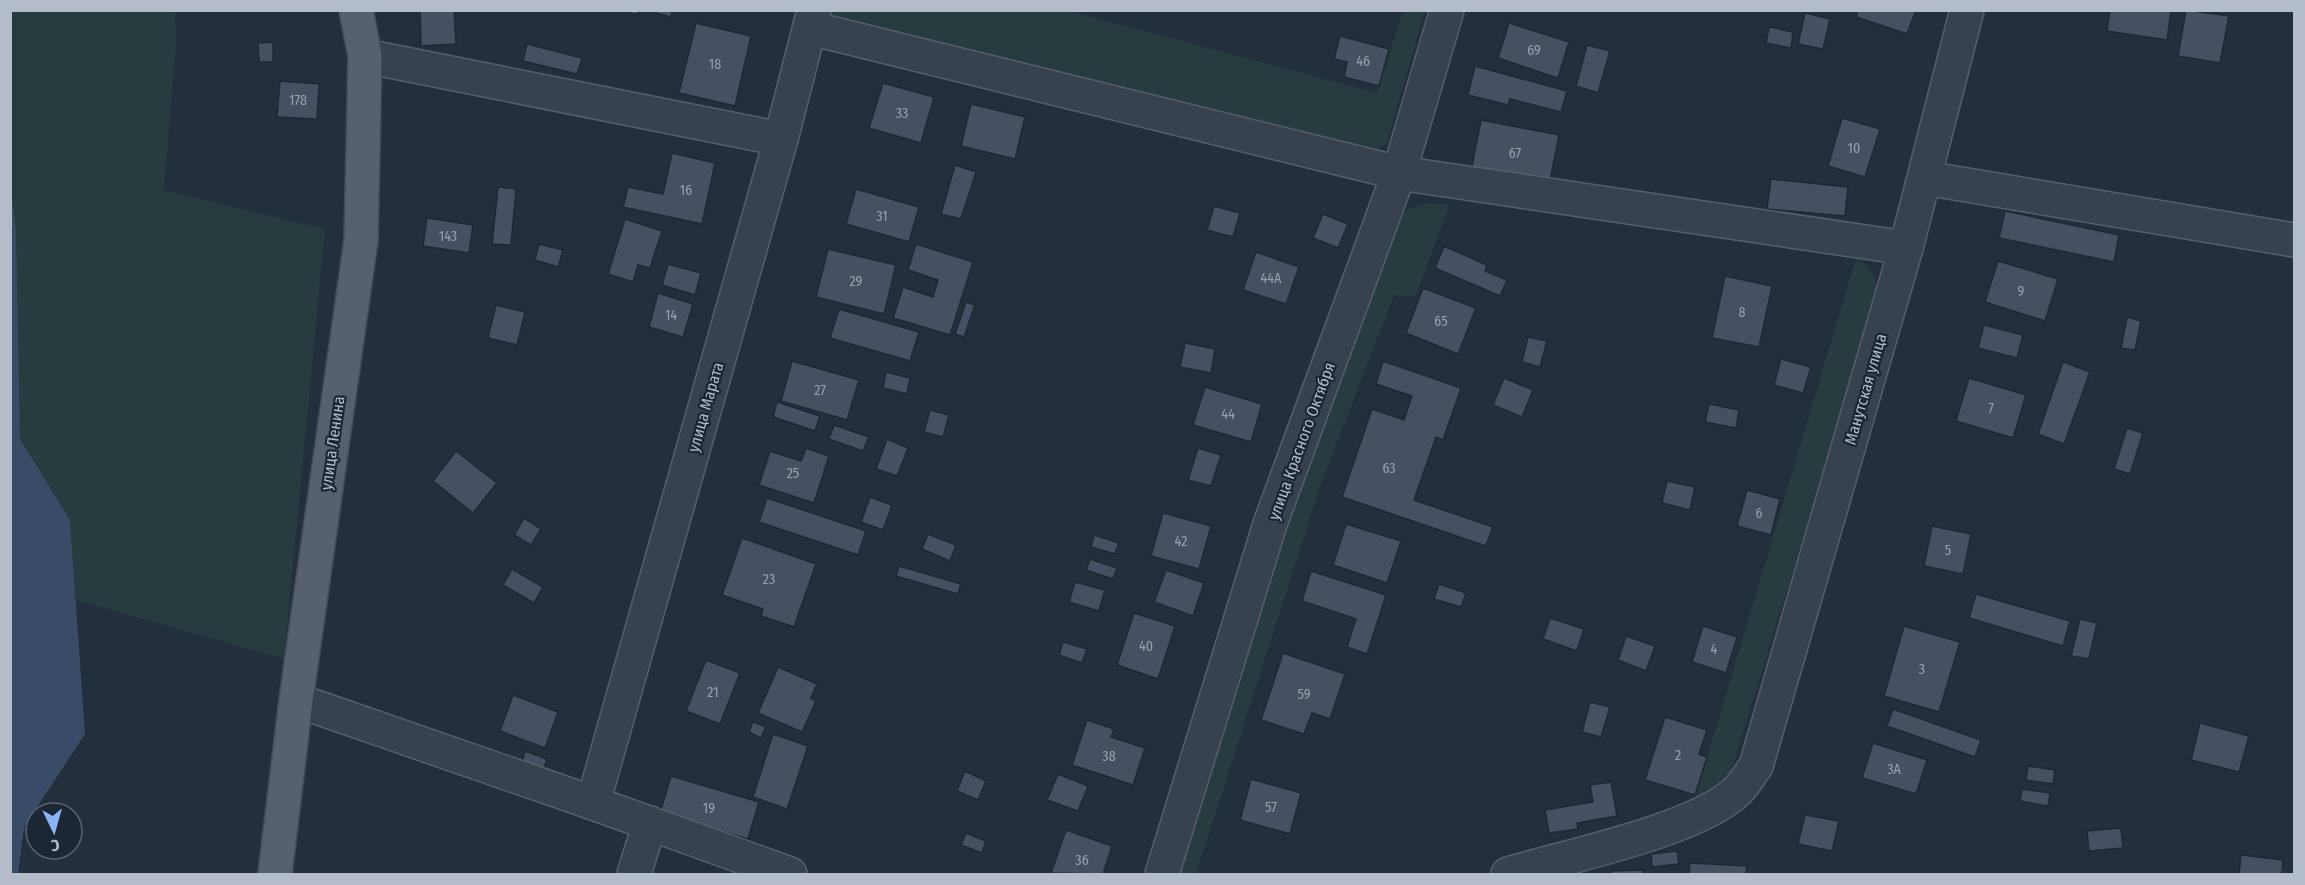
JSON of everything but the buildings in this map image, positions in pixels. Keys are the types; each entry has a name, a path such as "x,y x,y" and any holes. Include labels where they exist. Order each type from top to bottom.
{"main road":[{"name":"улица Ленина","path":"275,874 296,700 361,240 365,56 357,10"}],"street":[{"name":"улица Красного Октября","path":"1162,874 1270,524 1399,173 1447,10"},
{"name":"Манутская улица","path":"1508,874 1672,826 1709,810 1736,792 1756,766 1906,248 1967,10"},
{"path":"812,19 1399,173 1906,248"},
{"name":"улица Марата","path":"593,803 782,139 812,19"},
{"path":"365,56 782,139"},
{"path":"1925,178 2295,240"},
{"path":"296,700 650,823 789,874"},
{"path":"634,874 650,823"}],"green space":[{"path":"10,11 175,11 176,45 164,190 325,229 284,659 76,600 70,520 20,439 16,230 10,186"},
{"path":"828,11 1069,11 1377,93 1403,11 1425,11 1386,145 1372,152 840,24"},
{"path":"1425,203 1450,204 1415,297 1394,295 1321,484 1196,874 1172,874 1237,661 1390,222 1407,210"},
{"path":"1856,258 1875,277 1876,304 1726,785 1694,802"}],"water":[{"path":"10,186 16,230 20,439 70,520 85,734 41,801 24,801 24,827 18,874 10,874"}]}
